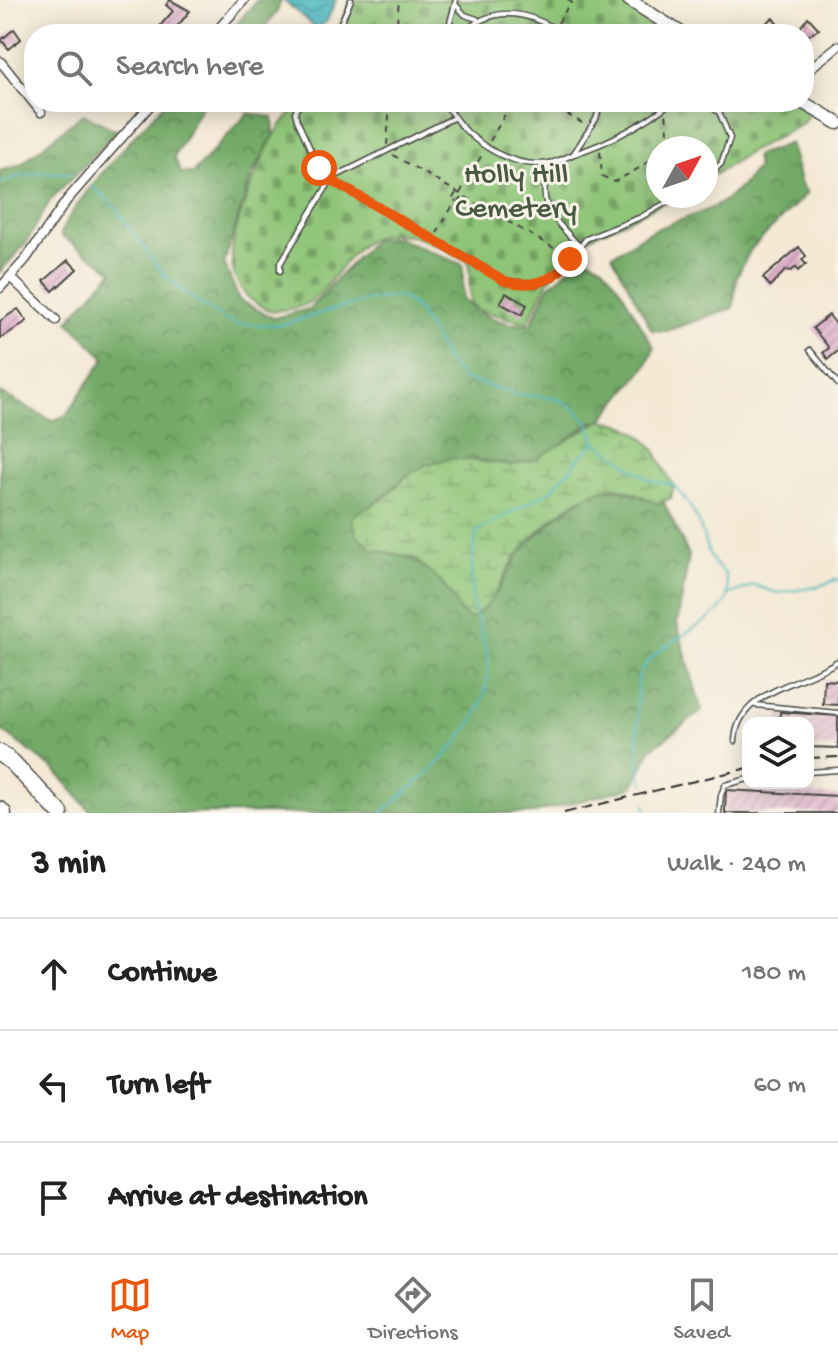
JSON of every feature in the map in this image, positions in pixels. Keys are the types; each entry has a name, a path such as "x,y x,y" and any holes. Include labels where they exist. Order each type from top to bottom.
{"highway":[{"path":"0,753 60,813"}],"street":[{"path":"223,24 244,0"},
{"path":"629,0 667,24"},
{"path":"814,65 838,46"},
{"path":"0,61 24,91"},
{"path":"814,109 838,123"},
{"path":"0,288 11,278 57,212 144,112"},
{"path":"11,278 56,320"}],"lane":[{"path":"340,24 351,0"},
{"path":"456,2 465,15 480,20"},
{"path":"450,24 456,2"},
{"path":"475,24 499,13 541,24"},
{"path":"295,112 319,168 331,180 432,241 505,281 519,285 549,280 586,239 657,208"},
{"path":"450,112 466,132 487,147 522,160 550,163 599,147 640,126 658,112"},
{"path":"573,155 597,112"},
{"path":"718,166 730,138 719,112"},
{"path":"280,271 280,264 331,180 453,118"},
{"path":"550,163 543,189 548,212 579,246"},
{"path":"810,350 838,384"},
{"path":"735,741 736,723 752,705 781,687 825,670 838,661"},
{"path":"752,705 838,713"},
{"path":"814,772 838,770"},
{"path":"719,813 725,785 742,781"}],"path":[{"path":"397,24 399,0"},
{"path":"558,24 569,1 575,0"},
{"path":"389,112 386,151 571,258"},
{"path":"456,200 459,202 460,194 506,112"},
{"path":"563,112 590,128"},
{"path":"666,112 669,136"},
{"path":"599,147 602,176 614,182 646,163"},
{"path":"432,241 456,200 453,198 460,194"}],"green space":[{"path":"257,0 281,0 277,12 267,24 237,24"},
{"path":"351,0 629,0 667,24 340,24"},
{"path":"157,112 199,112 174,157 181,173 193,173 248,113 273,117 274,135 252,175 224,263 239,300 273,318 309,309 374,239 396,237 463,265 463,299 485,315 521,325 530,325 549,286 584,256 603,266 620,288 654,348 646,366 602,420 589,424 539,459 511,465 472,459 428,464 407,476 375,503 386,553 410,559 431,572 448,591 461,613 496,594 522,549 561,513 587,495 598,490 619,489 664,503 689,556 677,624 702,711 651,749 633,787 534,813 92,813 56,771 0,729 0,393 53,421 66,415 105,358 68,321 113,271 61,236 75,208"},
{"name":"Holly Hill Cemetery","path":"293,112 810,112 802,124 718,172 718,136 646,136 646,208 652,208 586,239 549,280 527,323 478,310 470,303 469,262 428,241 394,234 371,239 361,246 327,286 305,305 272,311 256,303 239,286 232,262 241,212 265,153 281,125"},
{"path":"83,114 118,131 51,199 25,245 0,272 0,171 21,164"},
{"path":"790,143 800,182 807,193 751,249 737,276 733,308 666,331 652,330 612,255 650,232 718,208 718,204 735,193 757,167 755,156"},
{"path":"602,420 632,430 650,444 674,485 671,498 658,504 629,491 611,488 582,498 552,519 525,546 488,604 470,619 461,613 441,582 414,558 372,549 357,535 352,520 355,514 383,499 407,476 428,464 452,458 511,465 539,459"}],"water":[{"path":"283,0 336,0 327,21 311,24"}],"building":[{"path":"170,0 190,11 179,24 162,24 173,11 166,5"},
{"path":"808,17 819,29 814,32 814,24 803,24"},
{"path":"14,29 21,39 9,49 1,40"},
{"path":"799,247 806,256 802,260 806,264 798,271 796,267 786,270 770,286 763,278"},
{"path":"68,260 77,269 53,291 44,281"},
{"path":"506,293 527,305 522,315 500,303"},
{"path":"18,309 27,321 0,339 0,321"},
{"path":"829,315 838,327 838,351 828,359 823,353 829,348 813,328"},
{"path":"824,680 838,681 838,705 823,704"},
{"path":"780,712 838,716 838,748 814,747 814,717 780,717"},
{"path":"726,790 838,796 838,813 725,813"}],"waterway":[{"path":"0,183 36,173 74,174"},
{"path":"92,186 115,207 163,274 194,300 228,321 281,325 363,301 397,296 407,300 419,312 446,359 463,379 522,395 563,401 578,411 589,424 595,441 651,481 674,485 694,513 712,560 725,574 728,595 712,616 660,651 640,673 637,704 639,771 644,784"},
{"path":"382,813 452,749 479,709 486,687 488,664 471,586 476,532 550,491 594,442"},
{"path":"728,595 754,585 777,593 817,587 838,579"},
{"path":"645,804 647,813"}],"railway":[{"path":"814,758 838,757"},
{"path":"564,813 742,769"}],"route":[{"path":"319,168 331,180 505,281 519,285 549,280 570,259"}]}
